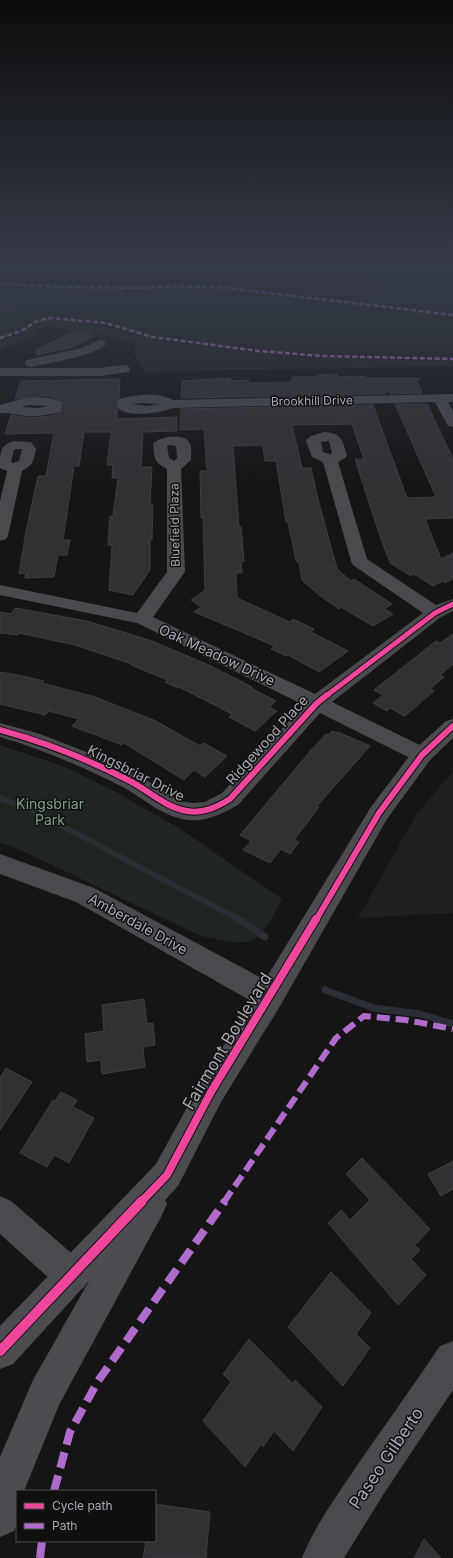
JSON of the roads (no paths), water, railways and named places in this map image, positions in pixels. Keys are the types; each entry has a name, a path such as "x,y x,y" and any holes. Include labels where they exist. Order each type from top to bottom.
{"main road":[{"name":"Fairmont Boulevard","path":"0,1351 167,1175 210,1092 270,997 379,813 422,755 453,726"},
{"path":"0,1517 5,1492 46,1393 167,1175"}],"street":[{"path":"0,367 21,365 86,351 100,344"},
{"path":"0,372 92,372 124,370"},
{"path":"446,398 453,423"},
{"name":"Brookhill Drive","path":"172,404 446,398"},
{"path":"330,460 359,561 435,613"},
{"name":"Bluefield Plaza","path":"142,619 176,572 174,467"},
{"path":"0,536 15,469"},
{"name":"Oak Meadow Drive","path":"0,590 142,619 317,702 422,755"},
{"name":"Ridgewood Place","path":"193,812 214,808 230,799 317,702 435,613 453,604"},
{"name":"Kingsbriar Drive","path":"0,730 76,755 130,781 181,810 193,812"},
{"name":"Amberdale Drive","path":"0,864 84,895 270,997"},
{"path":"0,1212 72,1276"},
{"name":"Paseo Gilberto","path":"322,1558 362,1493 453,1359"}],"waterway":[{"path":"0,798 30,809 240,920"},
{"path":"238,919 265,937"},
{"path":"325,990 374,1008 420,1014 453,1024"}],"park label":[{"name":"Kingsbriar Park","path":"50,812"}]}
